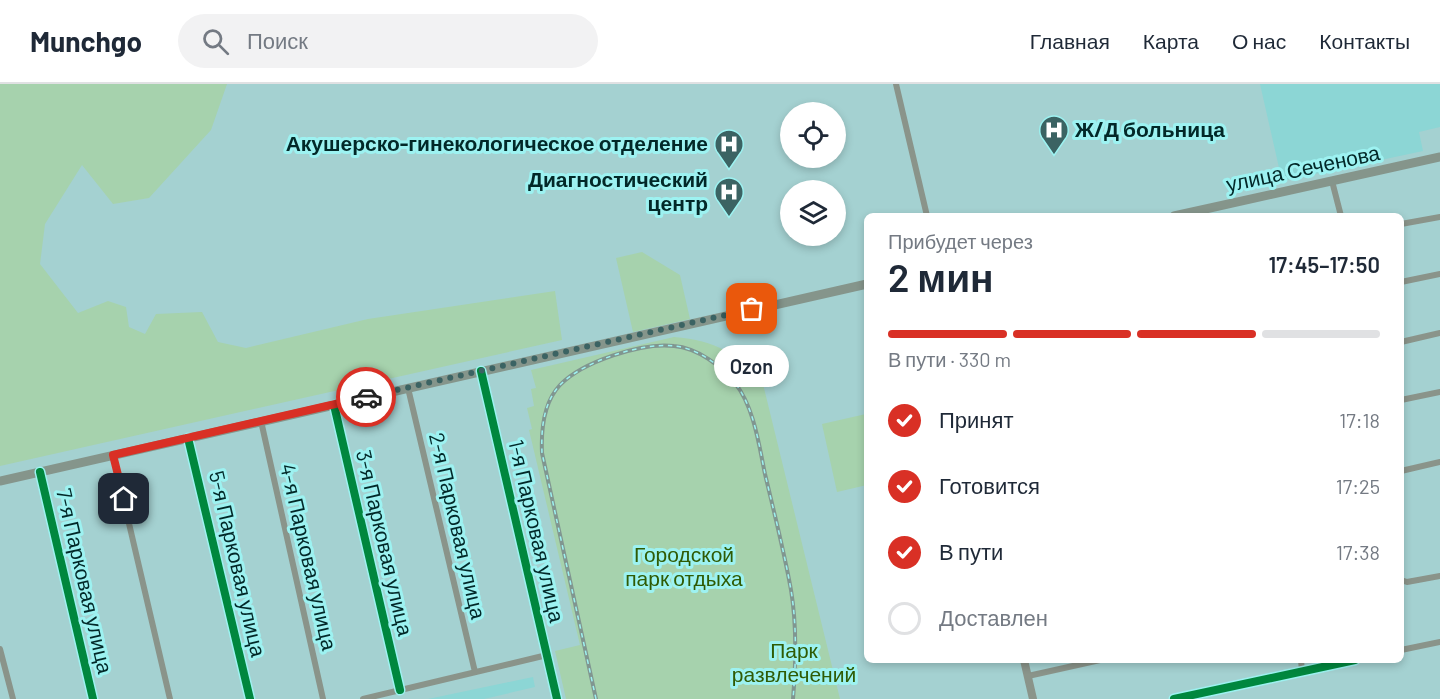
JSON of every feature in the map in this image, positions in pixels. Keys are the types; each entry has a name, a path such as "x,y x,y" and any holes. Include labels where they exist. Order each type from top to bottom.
{"main road":[{"name":"улица Сеченова","path":"1188,213 1440,157"},
{"path":"0,481 864,285"}],"street":[{"path":"896,84 926,213"},
{"path":"1332,181 1340,213"},
{"path":"1404,223 1440,217"},
{"path":"1404,281 1440,274"},
{"path":"1404,341 1440,333"},
{"name":"1-я Парковая улица","path":"481,371 557,699"},
{"name":"2-я Парковая улица","path":"408,388 475,672"},
{"path":"1404,399 1440,392"},
{"name":"3-я Парковая улица","path":"333,405 400,690"},
{"name":"4-я Парковая улица","path":"261,421 323,699"},
{"name":"5-я Парковая улица","path":"188,438 250,699"},
{"path":"113,455 170,699"},
{"path":"1404,470 1440,462"},
{"name":"7-я Парковая улица","path":"40,472 93,699"},
{"path":"1404,581 1440,576"},
{"path":"1404,649 1440,642"},
{"path":"0,649 13,699"},
{"path":"363,699 547,655"},
{"path":"1025,663 1033,699"},
{"path":"1028,676 1086,663"},
{"path":"1301,663 1302,671"},
{"path":"1174,699 1341,663"}],"shaded area":[{"path":"1260,84 1440,84 1440,127 1419,132 1423,151 1282,181"},
{"path":"533,677 535,687 484,699 428,699"}],"green space":[{"path":"0,84 227,84 211,130 149,198 113,204 82,165 45,224 40,264 78,313 108,301 126,307 129,327 145,334 156,314 202,312 218,342 246,348 368,319 555,291 562,340 0,466"},
{"path":"642,252 680,275 690,319 633,332 616,258"},
{"name":"Городской парк отдыха","path":"674,337 714,345 724,350 734,356 763,384 840,699 566,699 555,651 580,645 529,430 532,429 527,408 534,406 531,389 536,388 531,370"},
{"path":"864,414 864,486 837,492 822,424"}],"railway":[{"path":"596,699 542,453 544,417 554,392 570,377 583,369 613,355 661,346 683,347 716,364 735,383 747,403 758,439 791,590 795,644 793,699"}],"cycle path":[{"path":"481,371 557,699"},
{"path":"334,405 400,690"},
{"path":"188,438 250,699"},
{"path":"40,472 93,699"},
{"path":"1174,699 1341,663"}],"way so far":[{"path":"366,397 752,309"}],"place":[{"name":"Ж/Д больница","path":"1054,156"},
{"name":"Акушерско-гинекологическое отделение","path":"729,170"},
{"name":"Диагностический центр","path":"729,218"},
{"name":"Ozon","path":"752,309"}],"route":[{"path":"124,499 113,455 366,397"}],"park label":[{"name":"Парк развлечений","path":"794,663"}]}
